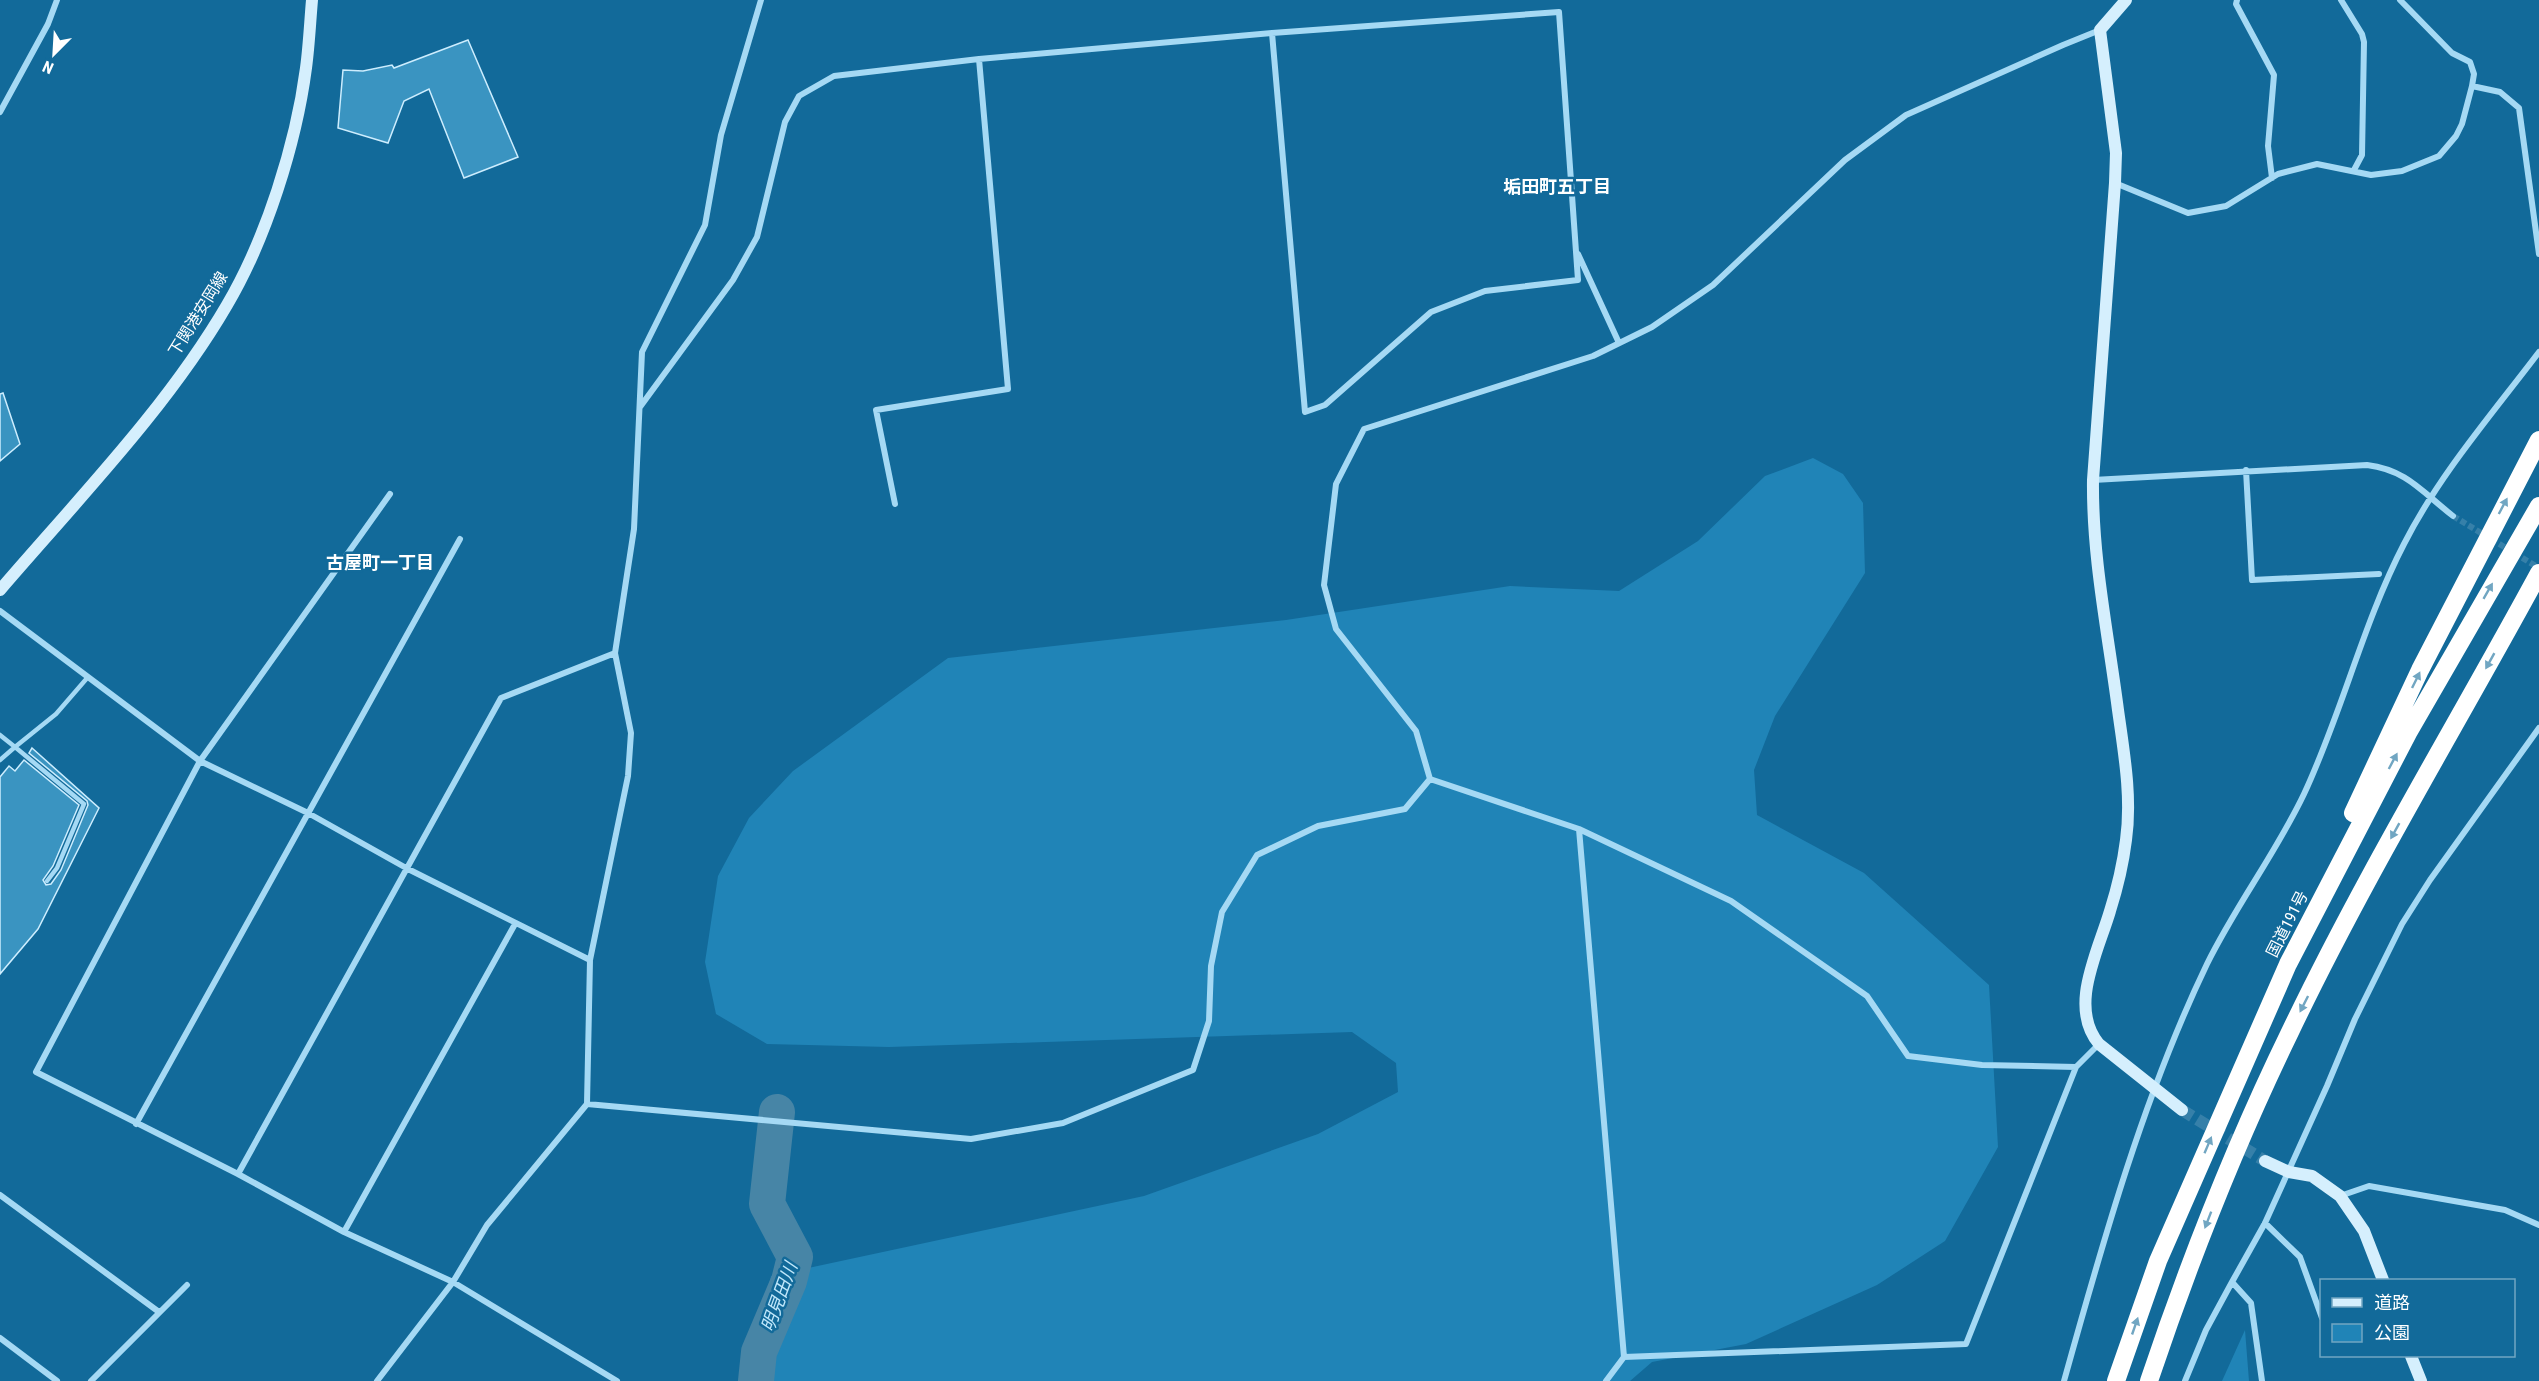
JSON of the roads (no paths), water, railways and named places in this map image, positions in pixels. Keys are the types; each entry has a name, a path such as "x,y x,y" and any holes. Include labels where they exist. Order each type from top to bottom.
{"highway":[{"path":"2288,964 2381,752 2488,535 2539,440"},
{"name":"国道191号","path":"2116,1381 2158,1261 2288,964 2408,733 2539,506"},
{"path":"2149,1381 2228,1168 2291,1029 2389,842 2539,573"},
{"path":"2521,607 2539,580"}],"street":[{"path":"0,112 48,24 57,0"},
{"name":"下関港安岡線","path":"0,590 164,398 227,305 254,250 294,133 306,68 312,0"},
{"path":"377,1381 453,1282 487,1226 587,1104 590,960 628,776 631,733 615,653 634,529 642,352 705,225 721,135 761,0"},
{"path":"1430,779 1416,731 1336,629 1324,585 1336,484 1364,429 1593,357 1652,327 1713,285 1845,160 1906,115 2100,30 2126,0"},
{"path":"2237,0 2236,4 2274,75 2268,146 2272,178"},
{"path":"2341,0 2362,34 2364,42 2362,155 2354,170"},
{"path":"2115,183 2188,213 2226,206 2272,178 2317,164 2371,175 2402,171 2439,156 2450,145 2462,124 2474,74 2470,62 2452,52 2400,0"},
{"path":"640,407 733,280 757,237 785,122 799,96 834,76 979,59 1272,33 1560,12 1578,279 1485,291 1431,312 1324,405 1305,412 1272,33"},
{"path":"2100,30 2115,153 2115,183 2093,480 2092,525 2128,775 2126,840 2111,909 2088,978 2085,1018 2090,1033 2099,1044 2182,1110"},
{"path":"895,504 876,410 1008,389 979,59"},
{"path":"2472,86 2500,92 2519,108 2539,254"},
{"path":"1576,249 1619,343"},
{"path":"2064,1381 2098,1260 2155,1088 2208,962 2303,796 2328,739 2382,592 2429,498 2539,352"},
{"path":"2093,480 2367,465 2387,467 2403,475 2453,516"},
{"path":"2246,470 2252,580 2379,574"},
{"path":"390,494 200,761 36,1072 238,1174 344,1232 453,1282 616,1381"},
{"path":"136,1124 460,539"},
{"path":"0,611 200,761 308,813 408,869 590,960"},
{"path":"238,1174 501,698 615,653"},
{"path":"2185,1381 2206,1330 2265,1223 2355,1019 2402,924 2539,728"},
{"path":"1430,779 1579,829 1731,901 1867,996 1908,1056 1982,1065 2076,1067"},
{"path":"587,1104 971,1139 1063,1124 1193,1070 1209,1021 1211,966 1222,912 1257,855 1318,826 1405,809 1430,779"},
{"path":"1579,829 1624,1357 1606,1381"},
{"path":"344,1232 514,924"},
{"path":"1624,1357 1966,1344 2076,1067 2099,1044"},
{"path":"2265,1161 2289,1172 2312,1176 2340,1196 2364,1231 2382,1279"},
{"path":"2340,1196 2369,1186 2505,1210 2539,1225"},
{"path":"0,1195 159,1312"},
{"path":"2265,1223 2300,1257 2320,1312"},
{"path":"2232,1282 2251,1303 2262,1381"},
{"path":"91,1381 188,1285"},
{"path":"0,1338 57,1381"},
{"path":"2410,1357 2421,1381"}],"lane":[{"path":"0,760 56,714 88,677"},
{"path":"0,735 84,804 57,868 47,880"}],"waterway":[{"name":"明見田川","path":"756,1381 759,1352 789,1281 795,1257 767,1204 777,1112"}],"tunnel":[{"path":"2453,516 2539,568"},
{"path":"2182,1110 2265,1161"}],"district":[{"name":"垢田町五丁目","path":"1557,186"},
{"name":"古屋町一丁目","path":"380,562"}]}
